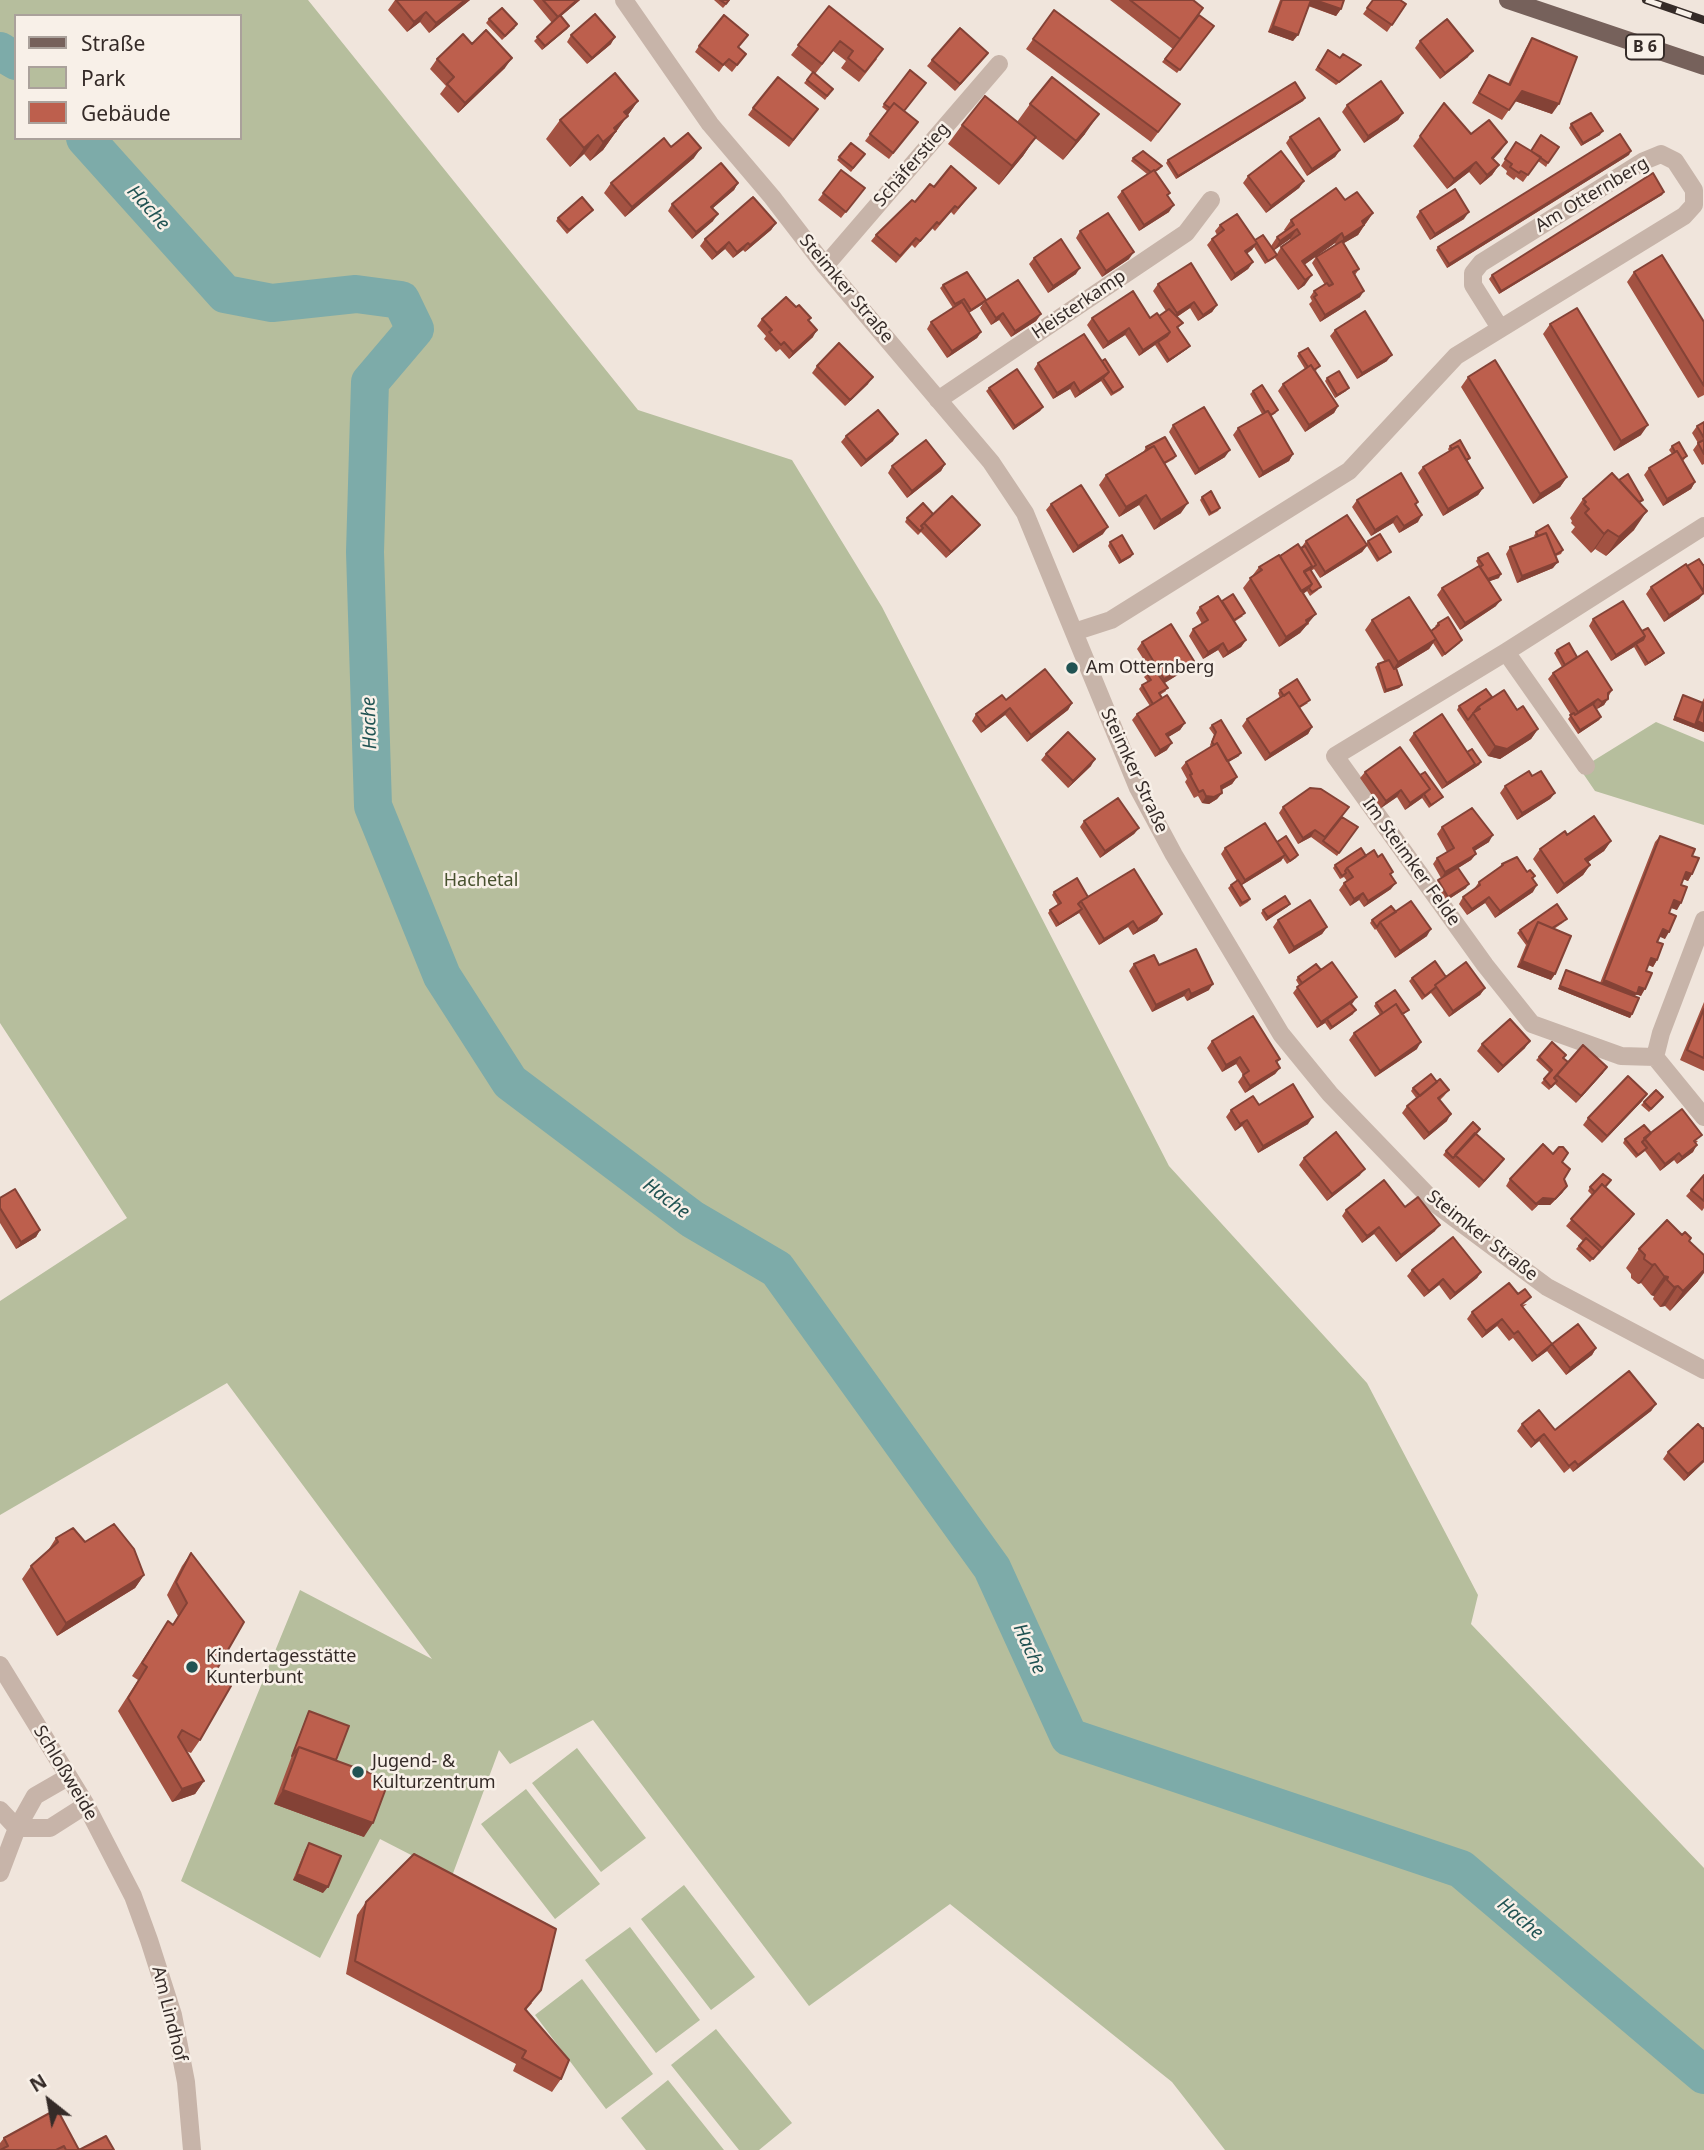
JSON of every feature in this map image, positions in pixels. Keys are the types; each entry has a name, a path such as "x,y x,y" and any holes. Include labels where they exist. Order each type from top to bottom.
{"main road":[{"name":"B 6","path":"1508,0 1704,66"}],"street":[{"name":"Steimker Straße","path":"624,0 710,124 772,197 825,266 991,462 1025,513 1138,788 1174,855 1281,1034 1330,1094 1437,1205 1547,1287 1704,1370"},
{"name":"Schäferstieg","path":"825,266 999,64"},
{"name":"Am Otternberg","path":"1074,632 1111,620 1349,471 1456,356 1684,216 1694,205 1694,190 1675,161 1661,154 1644,161 1481,263 1473,273 1473,285 1500,328"},
{"name":"Heisterkamp","path":"938,400 1186,233 1211,200"},
{"name":"Im Steimker Felde","path":"1655,1057 1621,1056 1532,1024 1485,965 1335,755 1506,652 1704,526"},
{"path":"1506,652 1586,766"},
{"path":"1704,920 1661,1033 1655,1057 1704,1117"},
{"name":"Schloßweide","path":"0,1665 86,1805 127,1883"},
{"path":"0,1873 17,1828 35,1796 68,1777"},
{"path":"0,1810 17,1828 50,1828 86,1805"},
{"name":"Am Lindhof","path":"127,1883 173,2015 186,2082 192,2150"}],"green space":[{"name":"Hachetal","path":"0,0 308,0 638,410 792,460 882,607 1169,1166 1367,1383 1478,1595 1471,1624 1704,1868 1704,2150 1225,2150 1172,2082 950,1904 809,2006 593,1720 510,1764 499,1750 452,1876 380,1839 320,1958 181,1881 300,1590 432,1659 227,1383 0,1515 0,1301 127,1218 0,1023"},
{"path":"1656,722 1704,742 1704,825 1595,791 1580,769"},
{"path":"577,1748 646,1838 601,1872 532,1783"},
{"path":"526,1789 600,1884 555,1919 481,1824"},
{"path":"684,1885 755,1977 711,2010 641,1919"},
{"path":"630,1927 700,2020 656,2053 585,1960"},
{"path":"582,1979 653,2074 606,2109 535,2015"},
{"path":"716,2029 792,2123 759,2150 739,2150 671,2065"},
{"path":"668,2080 724,2150 646,2150 621,2118"}],"building":[{"path":"396,0 465,0 436,23 426,12 414,22"},
{"path":"543,0 577,0 558,17"},
{"path":"1130,0 1193,0 1203,8 1180,39"},
{"path":"1282,0 1311,0 1298,35 1273,26"},
{"path":"1315,0 1344,0 1341,9"},
{"path":"1373,0 1400,0 1406,4 1392,25 1367,8"},
{"path":"829,6 883,49 865,72 848,58 853,51 840,41 822,64 798,45"},
{"path":"502,8 517,24 505,36 489,19"},
{"path":"1054,10 1180,104 1158,132 1033,39"},
{"path":"595,14 615,37 592,58 571,35"},
{"path":"560,15 569,26 545,46 537,37"},
{"path":"724,15 748,35 738,47 746,54 737,65 729,59 723,65 699,46"},
{"path":"1199,15 1214,26 1180,70 1165,59"},
{"path":"1447,19 1473,51 1445,73 1420,41"},
{"path":"960,28 988,53 960,84 932,60"},
{"path":"486,30 512,58 465,103 447,84 454,77 437,59 463,34 472,44"},
{"path":"1532,38 1577,57 1559,104 1522,91 1509,110 1479,93 1489,75 1510,85"},
{"path":"1328,50 1340,58 1343,54 1361,65 1339,82 1318,67"},
{"path":"910,70 926,83 904,111 894,103 890,108 884,104"},
{"path":"813,72 833,89 827,96 807,80"},
{"path":"615,73 638,101 624,112 628,116 614,128 616,131 603,142 598,135 584,148 560,120"},
{"path":"778,77 818,109 793,140 753,108"},
{"path":"1052,77 1099,114 1076,141 1030,104"},
{"path":"1381,81 1403,113 1368,136 1347,105"},
{"path":"1295,82 1305,98 1178,176 1168,160"},
{"path":"985,96 1036,137 1012,166 962,125"},
{"path":"894,103 918,122 893,153 870,134"},
{"path":"1444,103 1471,134 1489,120 1507,142 1492,158 1499,165 1487,175 1476,162 1454,179 1420,136"},
{"path":"1591,113 1603,131 1583,143 1571,124"},
{"path":"1319,118 1340,150 1312,169 1290,137"},
{"path":"688,133 701,148 632,207 611,183 664,138 671,147"},
{"path":"1620,134 1631,151 1449,264 1438,247"},
{"path":"1541,135 1559,147 1548,163 1531,151"},
{"path":"1516,142 1541,157 1528,175 1510,167 1512,164 1505,159"},
{"path":"851,143 865,154 853,168 839,157"},
{"path":"1143,151 1162,166 1151,172 1133,158"},
{"path":"1281,151 1304,181 1271,206 1248,176"},
{"path":"721,163 738,183 711,207 718,214 696,232 672,204"},
{"path":"951,166 976,188 958,208 955,206 920,241 916,238 900,256 876,235 912,200 915,202 930,184 934,187"},
{"path":"841,170 865,188 846,212 823,193"},
{"path":"1154,170 1170,193 1167,195 1174,205 1144,225 1122,191"},
{"path":"1653,173 1664,192 1501,291 1492,275"},
{"path":"1336,188 1345,200 1357,192 1373,213 1362,221 1364,225 1344,238 1342,233 1302,261 1312,275 1305,280 1281,247 1300,234 1297,229 1280,241 1277,237 1294,225 1291,220"},
{"path":"1455,189 1469,212 1435,234 1420,211"},
{"path":"582,197 593,210 569,230 558,218"},
{"path":"753,197 776,223 750,245 748,243 737,252 729,242 717,253 705,239"},
{"path":"1108,213 1134,252 1106,271 1080,231"},
{"path":"1237,214 1257,243 1245,251 1253,262 1235,274 1212,239 1224,230 1220,225"},
{"path":"1263,235 1277,255 1268,261 1255,240"},
{"path":"1061,239 1080,268 1053,286 1034,258"},
{"path":"1342,241 1359,269 1353,272 1364,291 1325,315 1314,297 1317,295 1314,291 1327,283 1329,286 1333,284 1316,257"},
{"path":"1662,255 1704,322 1704,386 1634,272"},
{"path":"1191,263 1217,305 1203,315 1194,302 1177,313 1158,284"},
{"path":"967,272 986,300 971,310 964,299 955,304 943,285"},
{"path":"1018,280 1041,314 1015,331 1003,313 996,318 985,301"},
{"path":"1133,291 1150,318 1157,313 1170,332 1143,350 1129,328 1108,342 1092,318"},
{"path":"786,297 796,307 799,305 811,318 808,320 817,330 793,352 784,342 781,345 762,319"},
{"path":"962,302 981,332 952,351 931,322"},
{"path":"1577,308 1648,425 1621,441 1550,324"},
{"path":"1169,309 1183,323 1177,327 1190,346 1169,360 1158,342 1170,332 1159,316"},
{"path":"1365,311 1392,355 1362,373 1335,330"},
{"path":"1084,334 1109,372 1080,392 1074,382 1057,393 1038,363"},
{"path":"839,343 873,377 850,400 817,366"},
{"path":"1308,348 1320,366 1314,370 1311,365 1308,367 1299,353"},
{"path":"1105,359 1123,387 1113,393 1103,378 1109,372 1102,361"},
{"path":"1495,360 1567,477 1540,494 1468,377"},
{"path":"1311,365 1338,406 1309,425 1283,384"},
{"path":"1017,369 1043,407 1015,426 989,388"},
{"path":"1339,371 1349,388 1337,395 1327,378"},
{"path":"1262,385 1278,410 1271,415 1268,411 1265,412 1253,391"},
{"path":"1204,407 1230,450 1199,469 1173,425"},
{"path":"878,410 898,434 866,460 846,436"},
{"path":"1268,411 1293,454 1263,472 1238,428"},
{"path":"1704,422 1704,438 1697,426"},
{"path":"1165,437 1176,456 1164,463 1154,446 1148,449 1146,447"},
{"path":"926,440 945,464 912,491 892,466"},
{"path":"1460,440 1470,458 1466,460 1458,446 1452,449 1450,446"},
{"path":"1704,440 1704,454 1698,443"},
{"path":"1679,442 1687,456 1682,459 1672,446"},
{"path":"1154,446 1188,503 1161,520 1146,495 1126,507 1106,475"},
{"path":"1458,446 1483,488 1448,509 1423,467"},
{"path":"1677,451 1695,482 1667,499 1649,468"},
{"path":"1401,473 1418,502 1415,504 1422,515 1404,526 1397,516 1375,530 1357,500"},
{"path":"1612,473 1647,511 1619,537 1608,530 1604,534 1585,513 1589,509 1583,499"},
{"path":"1628,474 1643,500 1639,502 1619,480"},
{"path":"1081,485 1108,527 1078,546 1051,504"},
{"path":"1211,491 1220,508 1211,513 1202,497"},
{"path":"952,496 980,525 951,552 924,523"},
{"path":"923,503 933,514 921,526 923,528 920,531 907,518"},
{"path":"1347,515 1367,545 1325,572 1306,541"},
{"path":"1548,525 1563,550 1555,555 1546,533 1538,536 1536,532"},
{"path":"1546,533 1558,562 1522,576 1510,547"},
{"path":"1380,534 1391,552 1379,559 1368,541"},
{"path":"1122,535 1133,554 1121,561 1110,542"},
{"path":"1298,544 1312,566 1304,571 1312,584 1301,591 1280,556"},
{"path":"1305,546 1316,565 1310,569 1312,566 1301,548"},
{"path":"1488,553 1501,574 1488,579 1478,558"},
{"path":"1279,555 1316,614 1286,637 1250,578 1262,570 1259,567"},
{"path":"1699,559 1704,565 1704,590 1687,566"},
{"path":"1686,564 1704,593 1669,615 1651,587"},
{"path":"1479,566 1501,600 1465,623 1442,588"},
{"path":"1310,569 1321,587 1312,592 1309,588 1312,584 1304,572"},
{"path":"1233,594 1245,613 1234,620 1222,601"},
{"path":"1218,596 1246,640 1228,652 1223,643 1208,652 1193,629 1208,620 1200,607"},
{"path":"1409,597 1436,639 1398,662 1372,620"},
{"path":"1623,601 1645,636 1616,655 1593,619"},
{"path":"1448,617 1462,640 1445,654 1431,631"},
{"path":"1171,624 1194,661 1164,679 1142,642"},
{"path":"1648,628 1664,653 1648,663 1636,644 1643,640 1645,636 1642,631"},
{"path":"1569,643 1577,657 1565,665 1557,650"},
{"path":"1587,651 1612,690 1608,693 1608,699 1602,702 1598,699 1578,712 1553,673"},
{"path":"1389,660 1394,669 1396,668 1402,685 1386,690 1378,664"},
{"path":"1045,669 1072,703 1031,735 1010,708 986,727 976,714 1002,695 1006,700"},
{"path":"1154,669 1168,688 1159,693 1162,698 1153,704 1142,685 1151,680 1147,674"},
{"path":"1297,679 1310,700 1299,707 1289,692 1284,696 1280,690"},
{"path":"1486,689 1492,697 1478,707 1468,720 1459,706"},
{"path":"1504,690 1517,710 1523,706 1538,729 1507,749 1495,746 1473,713"},
{"path":"1289,692 1312,727 1270,754 1247,719"},
{"path":"1167,695 1185,723 1166,734 1172,743 1160,750 1137,714"},
{"path":"1683,695 1703,703 1695,725 1675,717"},
{"path":"1593,704 1601,717 1580,730 1570,715 1575,715"},
{"path":"1704,704 1704,724 1697,721"},
{"path":"1442,714 1475,764 1447,783 1414,733"},
{"path":"1221,720 1241,753 1227,761 1217,743 1214,745 1212,742 1216,732 1212,725"},
{"path":"1068,732 1095,759 1073,781 1046,754"},
{"path":"1217,743 1237,777 1221,786 1222,793 1214,797 1206,796 1203,790 1199,792 1186,762"},
{"path":"1400,747 1430,789 1410,803 1401,790 1386,801 1365,772"},
{"path":"1472,749 1481,762 1473,767 1475,764 1467,752"},
{"path":"1529,771 1532,776 1541,771 1555,793 1522,813 1505,786"},
{"path":"1425,772 1443,797 1431,805 1424,794 1430,789 1420,775"},
{"path":"1310,788 1321,789 1349,807 1325,837 1315,830 1303,838 1283,807"},
{"path":"1118,798 1139,828 1105,851 1084,821"},
{"path":"1472,808 1493,835 1473,848 1476,854 1445,872 1437,858 1454,848 1442,827"},
{"path":"1594,816 1611,841 1585,859 1590,865 1564,884 1540,849 1565,831 1567,835"},
{"path":"1342,817 1358,827 1339,853 1323,841"},
{"path":"1265,823 1285,855 1245,880 1225,848"},
{"path":"1286,836 1298,855 1290,861 1277,842"},
{"path":"1660,836 1695,849 1692,856 1699,858 1692,874 1686,872 1681,885 1687,887 1681,903 1674,900 1669,913 1676,916 1669,932 1663,929 1657,942 1663,944 1657,960 1651,958 1646,971 1652,973 1645,989 1639,987 1637,994 1604,980"},
{"path":"1361,848 1366,856 1347,868 1342,876 1335,865"},
{"path":"1374,850 1378,857 1382,854 1396,883 1368,901 1363,893 1354,899 1344,883 1353,877 1347,868"},
{"path":"1517,857 1527,872 1530,870 1535,876 1532,878 1537,885 1500,911 1489,897 1472,909 1463,897 1502,864"},
{"path":"1458,868 1469,884 1448,897 1438,880"},
{"path":"1134,869 1162,914 1138,929 1133,921 1104,939 1081,901"},
{"path":"1077,878 1088,897 1078,904 1082,909 1059,924 1050,910 1061,903 1054,892"},
{"path":"1238,880 1250,899 1242,903 1231,885"},
{"path":"1285,896 1290,904 1268,917 1263,910"},
{"path":"1310,900 1327,927 1294,947 1278,920"},
{"path":"1411,901 1431,929 1400,951 1380,922"},
{"path":"1557,904 1567,919 1552,928 1538,922 1528,943 1520,930"},
{"path":"1391,906 1396,912 1377,927 1372,920"},
{"path":"1538,922 1571,936 1555,974 1522,961"},
{"path":"1196,949 1213,984 1191,994 1189,989 1156,1005 1134,964 1154,955 1159,965"},
{"path":"1435,961 1446,977 1425,996 1412,978"},
{"path":"1332,962 1357,997 1321,1022 1297,987"},
{"path":"1466,962 1485,988 1453,1011 1435,985"},
{"path":"1316,964 1321,970 1302,983 1298,977"},
{"path":"1566,970 1639,998 1632,1014 1560,986"},
{"path":"1395,990 1409,1010 1402,1014 1396,1004 1383,1013 1376,1003"},
{"path":"1350,1003 1356,1010 1332,1027 1327,1019"},
{"path":"1396,1004 1421,1042 1380,1071 1354,1033"},
{"path":"1704,1009 1704,1058 1687,1050"},
{"path":"1253,1016 1280,1059 1276,1061 1280,1068 1250,1086 1243,1075 1249,1071 1240,1057 1226,1065 1212,1041"},
{"path":"1510,1019 1530,1041 1503,1066 1482,1044"},
{"path":"1552,1042 1566,1055 1563,1058 1568,1062 1554,1078 1557,1081 1551,1087 1544,1079 1552,1070 1539,1057"},
{"path":"1583,1045 1607,1067 1581,1096 1557,1075"},
{"path":"1431,1074 1437,1082 1420,1096 1413,1088"},
{"path":"1628,1076 1647,1094 1607,1136 1588,1118"},
{"path":"1440,1079 1449,1090 1438,1098 1451,1114 1429,1133 1407,1106"},
{"path":"1293,1084 1313,1117 1263,1146 1247,1120 1240,1124 1231,1110 1253,1096 1259,1105"},
{"path":"1656,1090 1663,1097 1651,1109 1644,1102"},
{"path":"1682,1109 1702,1135 1694,1141 1697,1145 1682,1157 1679,1153 1665,1164 1644,1138"},
{"path":"1473,1122 1480,1129 1453,1158 1446,1151"},
{"path":"1644,1125 1651,1133 1642,1142 1647,1148 1638,1155 1625,1139"},
{"path":"1336,1132 1365,1169 1332,1194 1304,1158"},
{"path":"1475,1133 1504,1159 1484,1181 1455,1155"},
{"path":"1543,1144 1553,1154 1559,1147 1563,1147 1568,1153 1562,1162 1570,1169 1564,1179 1567,1186 1555,1199 1543,1198 1536,1204 1510,1179"},
{"path":"1603,1174 1611,1180 1605,1187 1602,1184 1595,1192 1590,1187"},
{"path":"1704,1175 1704,1201 1691,1190"},
{"path":"1384,1180 1405,1207 1418,1197 1440,1225 1401,1255 1379,1227 1367,1236 1346,1210"},
{"path":"1602,1184 1634,1214 1602,1248 1571,1219"},
{"path":"15,1189 40,1230 21,1242 0,1208 0,1198"},
{"path":"1667,1220 1682,1235 1685,1232 1691,1238 1689,1241 1704,1255 1704,1270 1683,1291 1678,1286 1674,1287 1655,1264 1652,1265 1644,1259 1645,1255 1639,1249"},
{"path":"1453,1237 1481,1272 1455,1293 1443,1279 1429,1291 1412,1270"},
{"path":"1586,1238 1600,1251 1593,1259 1579,1246"},
{"path":"1509,1283 1518,1294 1525,1289 1531,1297 1521,1305 1552,1344 1537,1356 1518,1331 1514,1334 1502,1319 1486,1331 1472,1312"},
{"path":"1578,1324 1596,1348 1570,1368 1552,1344"},
{"path":"1629,1371 1656,1404 1578,1465 1575,1461 1569,1466 1544,1434 1535,1441 1522,1424 1539,1410 1555,1430"},
{"path":"1698,1424 1704,1428 1704,1460 1688,1474 1668,1452"},
{"path":"114,1524 134,1549 144,1575 66,1623 31,1566 58,1542 56,1538 73,1528 85,1542"},
{"path":"191,1553 244,1622 213,1676 231,1686 200,1740 182,1730 178,1737 204,1781 182,1789 128,1698 147,1667 142,1663 168,1621 173,1625 187,1603 176,1582"},
{"path":"309,1711 349,1726 336,1760 299,1747 292,1756"},
{"name":"Jugend- & Kulturzentrum","path":"299,1747 389,1780 373,1823 283,1790"},
{"path":"309,1843 341,1856 328,1887 297,1874"},
{"path":"414,1854 556,1929 541,1990 525,2009 569,2060 561,2079 522,2058 526,2051 355,1961 366,1902"},
{"path":"57,2109 79,2150 66,2150 64,2146 56,2150 0,2150 8,2146 4,2138"},
{"path":"106,2136 114,2150 79,2150"}],"waterway":[{"name":"Hache","path":"0,51 14,60"},
{"name":"Hache","path":"87,140 225,294 272,303 356,294 401,300 415,329 370,382 365,552 373,806 442,976 510,1082 692,1219 777,1269 992,1568 1069,1737 1461,1869 1704,2075"}],"railway":[{"path":"1646,0 1704,20"}],"place":[{"name":"Am Otternberg","path":"1072,668"},
{"name":"Kindertagesstätte Kunterbunt","path":"192,1667"},
{"name":"Jugend- & Kulturzentrum","path":"358,1772"}]}
